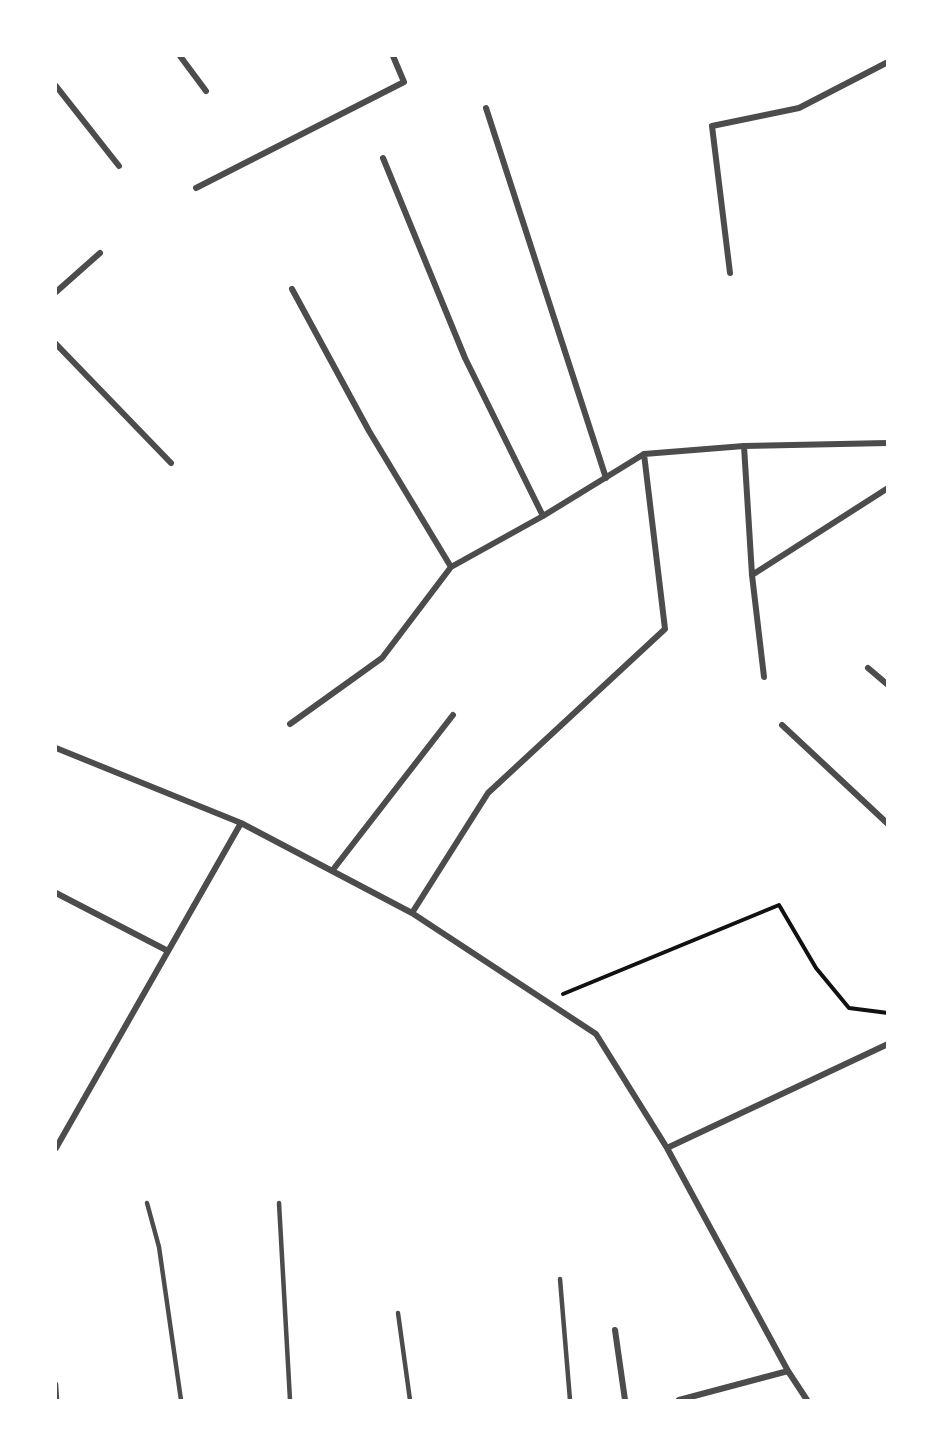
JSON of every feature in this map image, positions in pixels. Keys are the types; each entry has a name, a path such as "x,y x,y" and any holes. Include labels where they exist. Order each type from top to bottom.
{"street":[{"path":"180,56 206,91"},
{"path":"196,188 404,82 393,56"},
{"path":"730,273 712,126 799,108 888,62"},
{"path":"56,86 119,166"},
{"path":"486,108 606,478"},
{"path":"383,158 465,358 543,516"},
{"path":"56,292 100,253"},
{"path":"292,289 369,431 451,567"},
{"path":"56,344 171,463"},
{"path":"290,724 382,658 451,567 543,516 644,454 744,446 888,443"},
{"path":"744,446 752,575 764,677"},
{"path":"412,913 488,793 665,629 644,454"},
{"path":"752,575 888,488"},
{"path":"868,668 888,685"},
{"path":"332,871 453,715"},
{"path":"782,725 888,824"},
{"path":"56,747 241,823 412,913 596,1034 667,1148 788,1371 807,1401"},
{"path":"56,1148 241,823"},
{"path":"56,893 168,951"},
{"path":"667,1148 888,1044"},
{"path":"615,1330 625,1401"},
{"path":"679,1401 788,1371"}],"lane":[{"path":"147,1203 159,1247 181,1401"},
{"path":"279,1203 290,1401"},
{"path":"560,1279 570,1401"},
{"path":"398,1313 410,1401"},
{"path":"56,1384 57,1401"}],"path":[{"path":"545,1001 779,905 816,968 849,1008 888,1013"}]}
